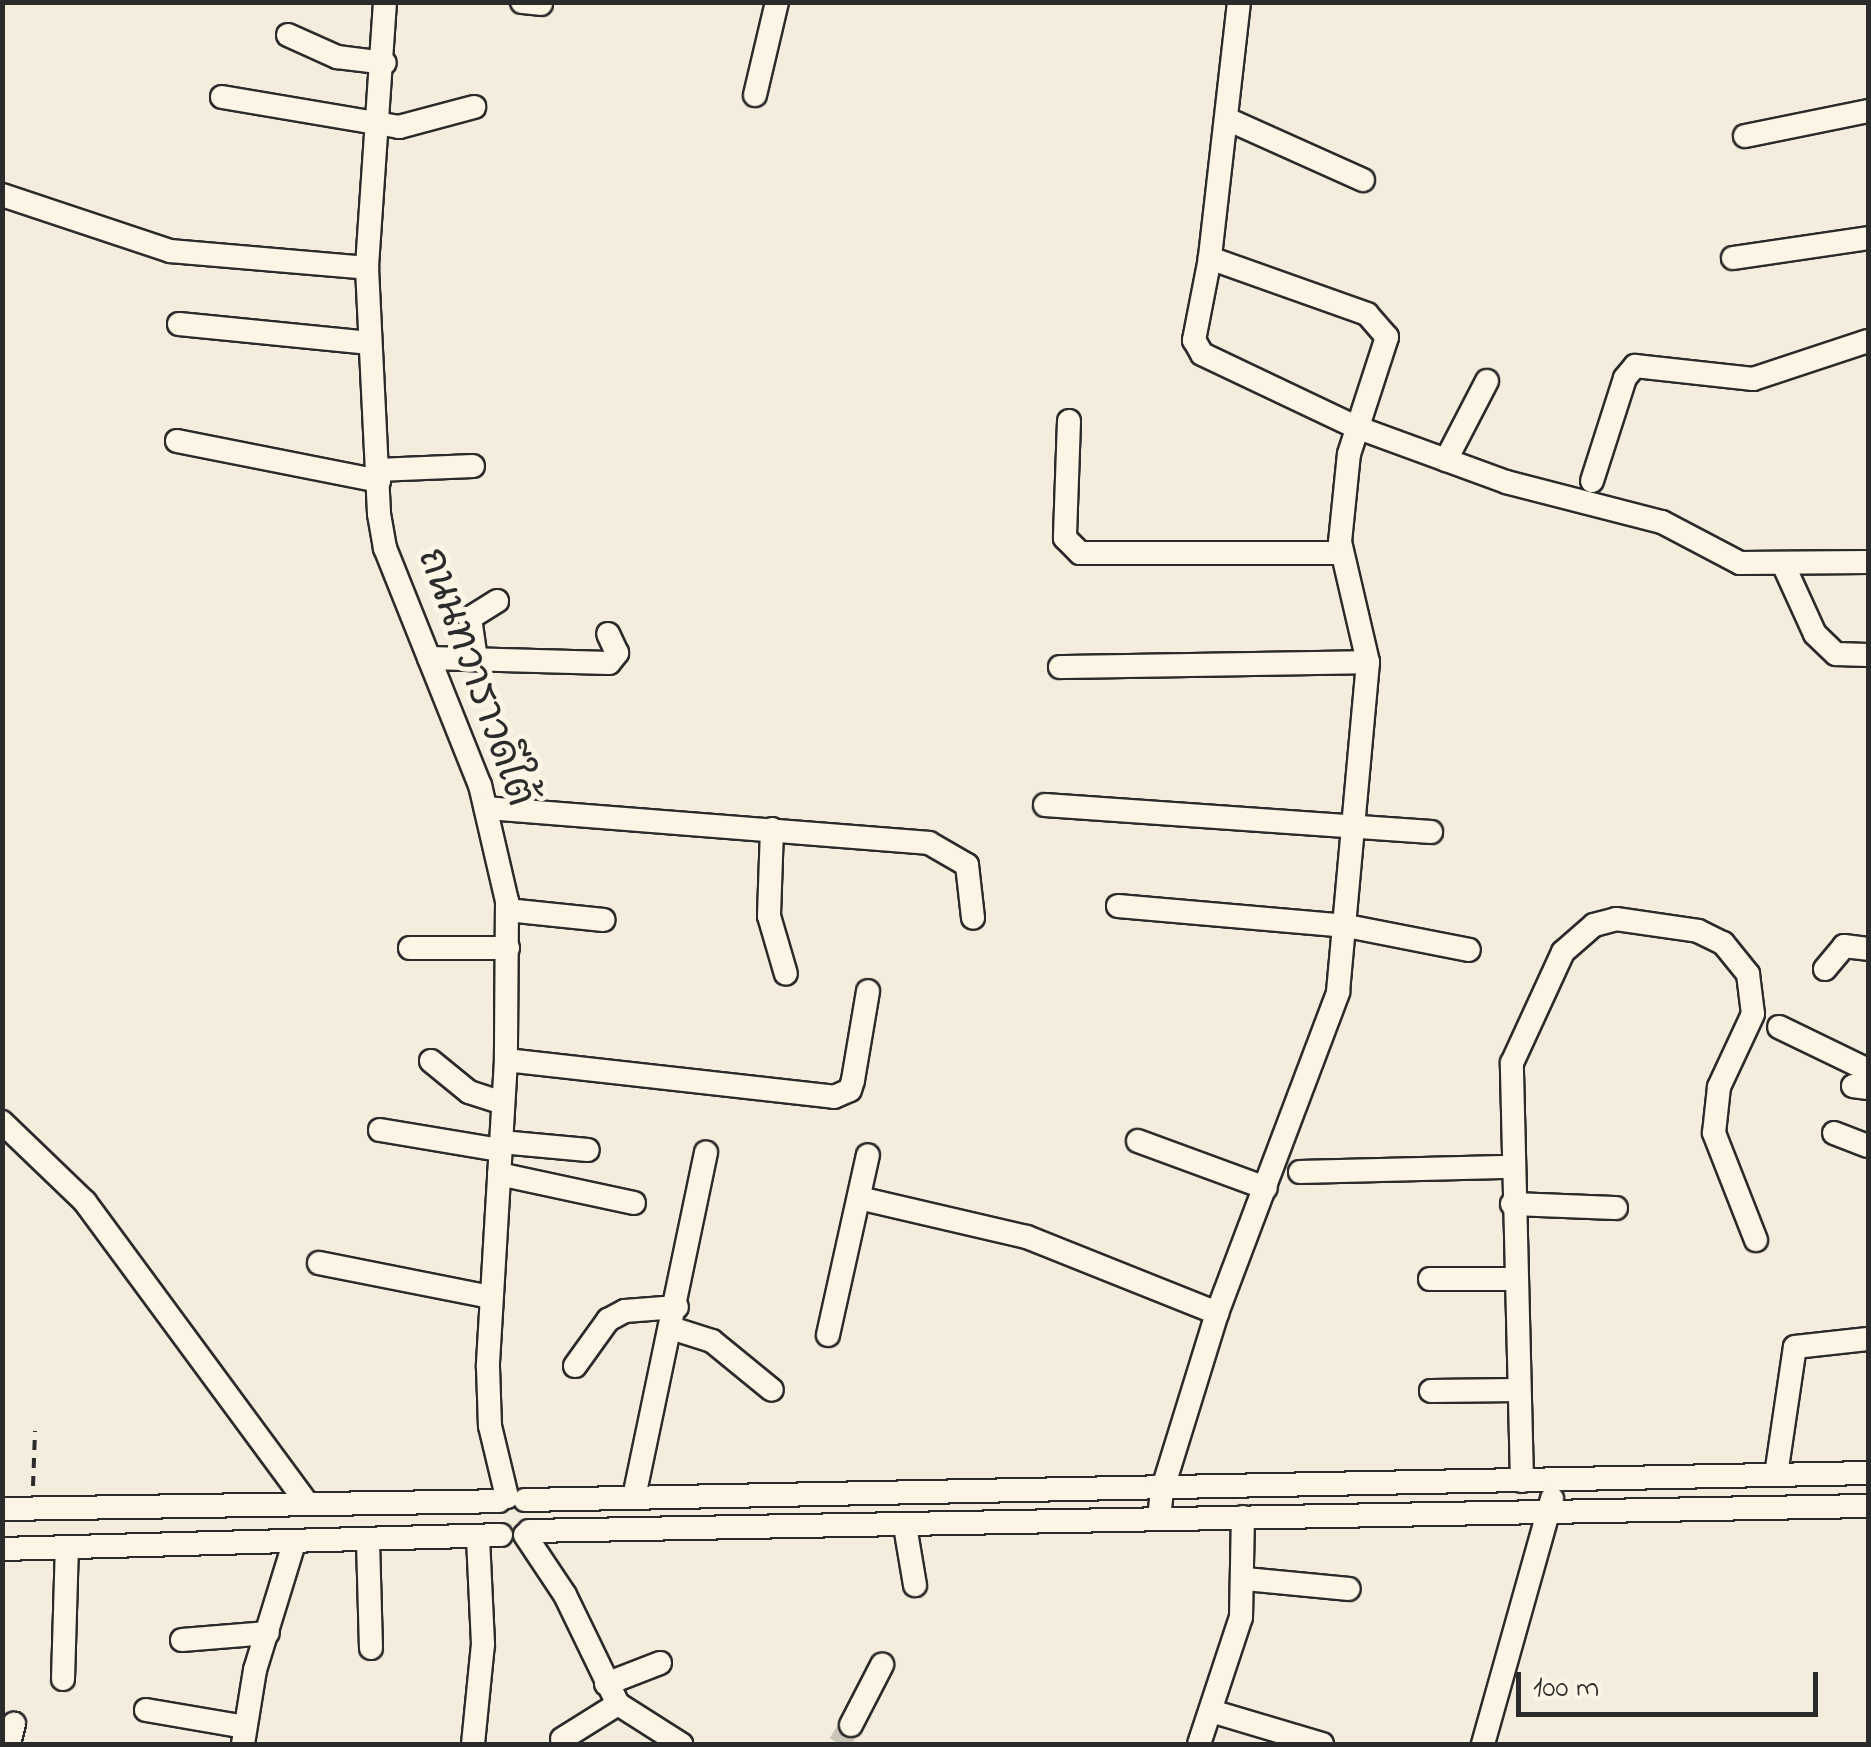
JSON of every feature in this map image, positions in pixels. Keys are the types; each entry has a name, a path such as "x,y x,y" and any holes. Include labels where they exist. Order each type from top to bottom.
{"street":[{"name":"ถนนทวาราวดีใต้","path":"385,2 385,63 368,268 378,476 385,548 486,808 507,910 506,1060 490,1297 490,1426 511,1499"},
{"path":"755,95 777,2"},
{"path":"1239,2 1210,258 1194,340 1202,354 1356,427 1446,460 1662,522 1740,563 1784,566 1868,562"},
{"path":"288,35 337,57 385,63"},
{"path":"222,97 379,125 409,125 474,107"},
{"path":"1745,136 1868,110"},
{"path":"1227,119 1363,180"},
{"path":"2,195 170,251 368,268"},
{"path":"1733,258 1868,238"},
{"path":"1160,1520 1162,1491 1217,1313 1330,1021 1347,926 1352,824 1368,662 1342,554 1345,474 1356,427 1385,353 1383,328 1367,314 1210,258"},
{"path":"179,324 370,343"},
{"path":"1592,480 1626,378 1635,366 1753,379 1868,341"},
{"path":"1446,460 1487,381"},
{"path":"1070,421 1065,538 1080,553 1342,554"},
{"path":"177,441 378,476 473,466"},
{"path":"1784,566 1815,634 1836,654 1868,656"},
{"path":"476,659 470,618 496,601"},
{"path":"429,658 609,663 617,654 608,634"},
{"path":"1060,667 1368,662"},
{"path":"1044,805 1431,832"},
{"path":"486,808 944,846 967,864 973,918"},
{"path":"772,829 768,916 786,974"},
{"path":"1118,906 1347,926 1469,950"},
{"path":"507,910 603,920"},
{"path":"1522,1481 1512,1204 1512,1063 1563,952 1577,936 1616,920 1698,931 1739,959 1753,992 1746,1040 1719,1087 1714,1133 1756,1240"},
{"path":"1825,969 1844,946 1868,949"},
{"path":"410,948 508,948"},
{"path":"506,1060 834,1097 850,1090 854,1080 868,992"},
{"path":"1779,1026 1863,1081"},
{"path":"431,1061 469,1092 503,1103"},
{"path":"2,1122 85,1202 306,1502"},
{"path":"380,1130 501,1146 588,1150"},
{"path":"1834,1132 1868,1146"},
{"path":"1138,1140 1266,1188"},
{"path":"634,1497 706,1152"},
{"path":"828,1335 868,1155"},
{"path":"1300,1172 1512,1167"},
{"path":"498,1174 634,1202"},
{"path":"860,1198 1027,1237 1217,1313"},
{"path":"1512,1204 1616,1208"},
{"path":"319,1263 490,1297"},
{"path":"1430,1279 1514,1279"},
{"path":"575,1366 608,1320 625,1311 674,1318 712,1341 772,1390"},
{"path":"1776,1475 1796,1347 1868,1340"},
{"path":"1431,1390 1518,1390"},
{"path":"2,1508 1162,1491 1868,1473"},
{"path":"1483,1744 1555,1480"},
{"path":"511,1499 534,1514 527,1533"},
{"path":"473,1744 489,1536 492,1518 511,1499"},
{"path":"2,1549 368,1541 527,1533 1868,1506"},
{"path":"1199,1744 1246,1579 1243,1517"},
{"path":"905,1526 914,1586"},
{"path":"527,1533 558,1582 612,1694 643,1735 681,1744"},
{"path":"368,1541 371,1648"},
{"path":"146,1710 244,1736 294,1543"},
{"path":"64,1679 67,1548"},
{"path":"1246,1579 1349,1589"},
{"path":"182,1640 268,1633"},
{"path":"562,1740 612,1694 660,1663"},
{"path":"851,1725 882,1665"},
{"path":"1210,1711 1322,1744"}],"path":[{"path":"32,1508 35,1431"}],"tunnel":[{"path":"839,1744 851,1725"}]}
